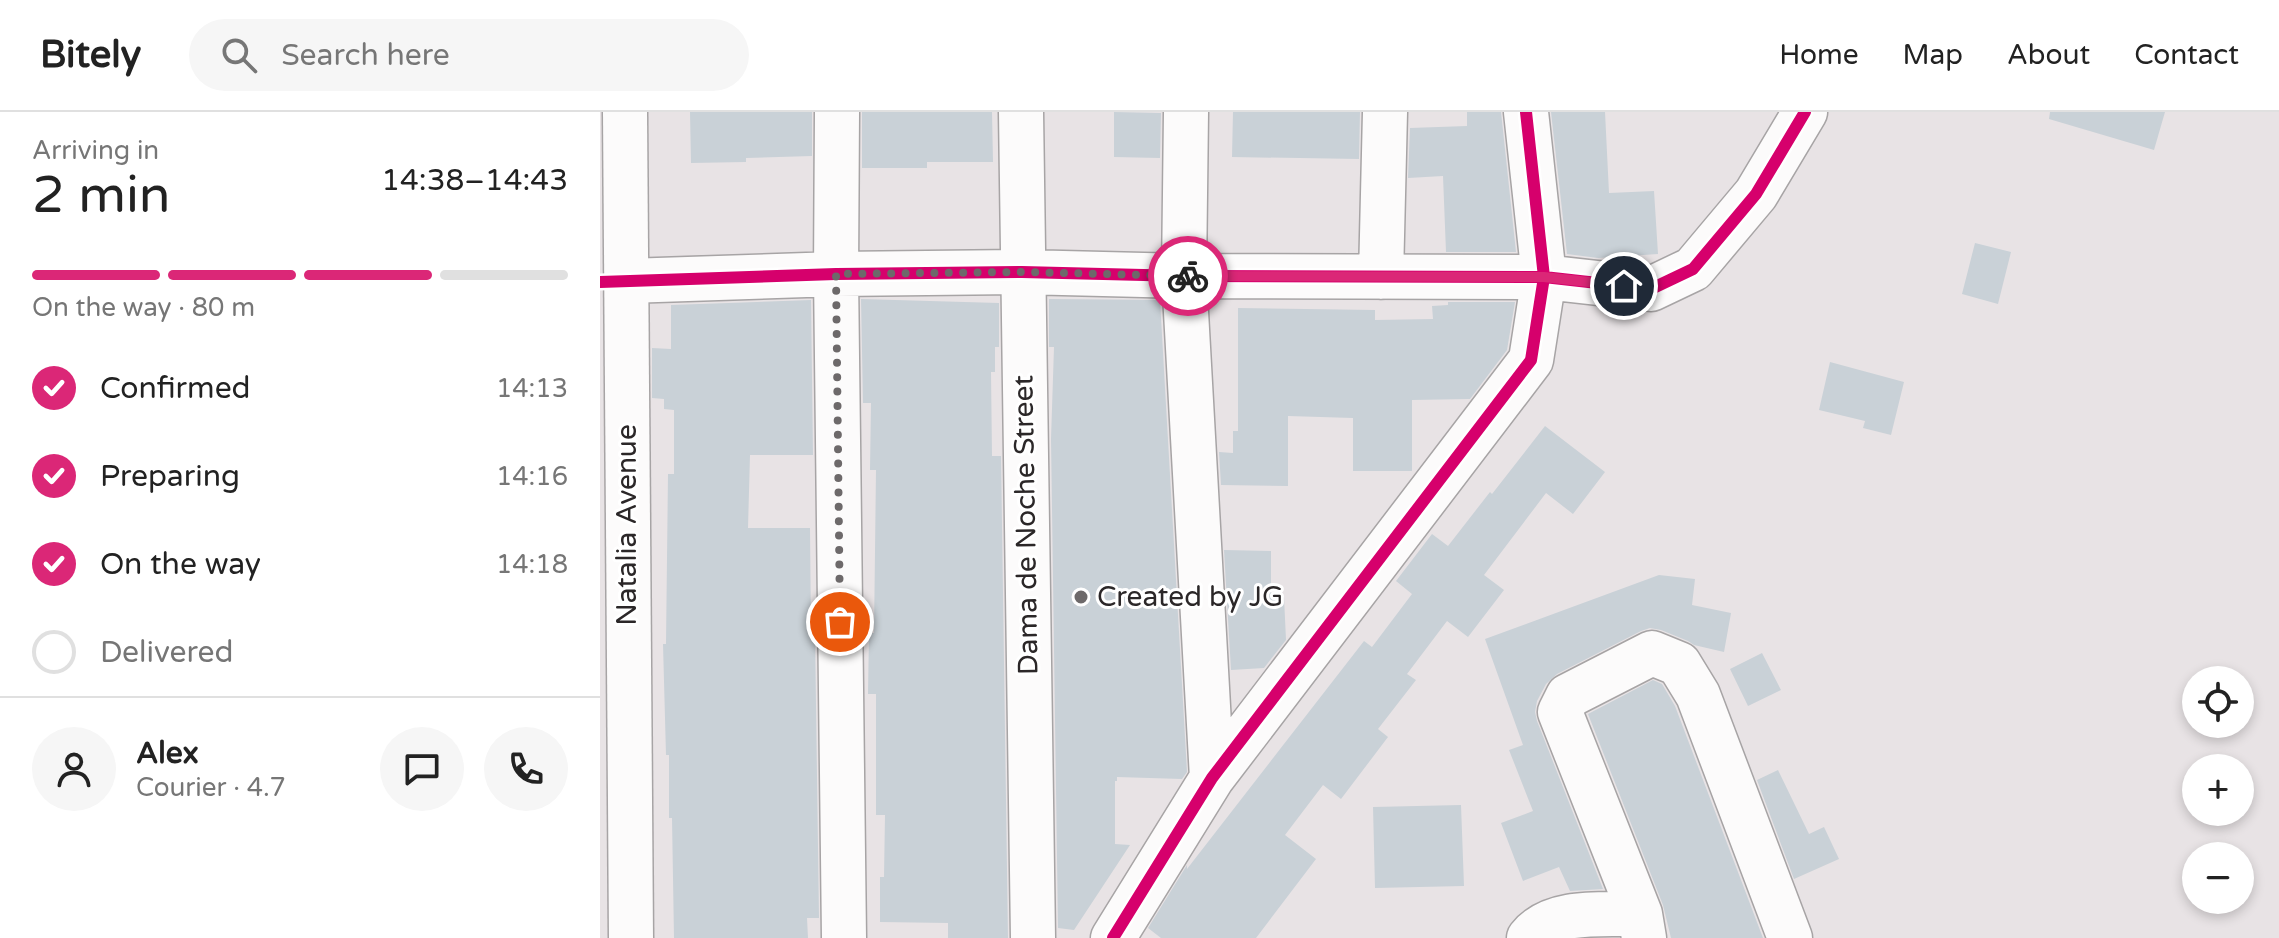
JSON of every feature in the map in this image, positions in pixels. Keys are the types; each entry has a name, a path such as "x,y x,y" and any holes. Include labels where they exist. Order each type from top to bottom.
{"street":[{"name":"Natalia Avenue","path":"625,112 613,282 613,468 631,938"},
{"path":"837,112 844,938"},
{"name":"Dama de Noche Street","path":"1021,112 1033,938"},
{"path":"1186,112 1184,276 1212,778"},
{"path":"1381,277 1385,112"},
{"path":"1113,938 1212,778 1531,360 1544,277 1526,112"},
{"path":"613,282 836,274 1022,272 1184,276 1544,277 1651,289 1693,269 1756,194 1805,112"},
{"path":"1529,938 1541,925 1568,916 1642,926 1560,712 1568,696 1652,653 1679,664 1698,695 1790,938"}],"building":[{"path":"690,112 812,112 812,156 691,163"},
{"path":"862,112 992,112 993,162 927,162 927,168 862,168"},
{"path":"1114,112 1161,113 1160,158 1114,157"},
{"path":"1233,112 1360,112 1359,159 1232,157"},
{"path":"1467,112 1501,112 1516,252 1446,252 1443,176 1408,178 1410,128 1467,126"},
{"path":"1551,112 1605,112 1609,193 1654,191 1658,254 1598,258 1567,254"},
{"path":"2050,112 2165,112 2154,150 2049,119"},
{"path":"1975,243 2011,252 1998,304 1962,294"},
{"path":"861,299 999,303 999,347 995,347 995,372 991,372 992,456 1001,456 1008,938 948,938 948,923 880,922 885,815 876,815 876,694 868,694 869,633 874,633 876,470 870,470 871,403 863,403"},
{"path":"1049,299 1160,300 1187,772 1182,779 1117,777 1115,844 1130,845 1074,930 1058,928 1051,439 1054,347 1049,347"},
{"path":"811,300 813,455 750,455 748,528 810,528 811,633 815,633 819,918 807,918 808,938 674,938 672,818 669,818 663,644 666,644 668,474 674,474 674,410 664,409 664,399 652,398 652,348 671,349 671,305"},
{"path":"1448,302 1515,302 1507,350 1470,399 1412,400 1412,471 1353,471 1353,418 1288,416 1288,486 1221,485 1219,452 1233,453 1233,431 1238,431 1238,308 1375,310 1375,320 1433,319 1432,306 1448,305"},
{"path":"1830,362 1904,382 1891,435 1863,428 1865,421 1819,410"},
{"path":"1545,426 1605,472 1573,514 1546,493 1484,575 1504,590 1468,637 1447,621 1407,674 1416,680 1378,729 1388,737 1341,799 1323,785 1285,835 1316,859 1256,938 1161,938 1148,928 1187,865 1187,869 1364,641 1372,647 1412,594 1396,581 1432,534 1448,546"},
{"path":"1224,550 1271,551 1271,598 1284,597 1286,640 1264,668 1231,670"},
{"path":"1659,575 1695,579 1692,605 1731,613 1724,652 1694,645 1650,628 1557,674 1546,684 1537,701 1537,721 1603,889 1570,891 1559,867 1523,881 1501,823 1533,811 1509,750 1523,745 1485,639"},
{"path":"1762,653 1781,690 1748,706 1730,669"},
{"path":"1653,680 1662,684 1675,706 1763,938 1671,938 1663,905 1588,714"},
{"path":"1778,770 1809,834 1824,827 1839,859 1794,879 1757,780"},
{"path":"1461,805 1464,886 1375,888 1373,807"}],"cycle path":[{"path":"1113,938 1212,778 1531,360 1544,277 1526,112"},
{"path":"600,282 836,274 1022,272 1184,276 1544,277 1651,289 1693,269 1756,194 1805,112"}],"way so far":[{"path":"840,622 836,274 1022,272 1188,276"}],"place":[{"name":"Created by JG","path":"1081,597"}],"route":[{"path":"1188,276 1544,277 1624,286"}]}
